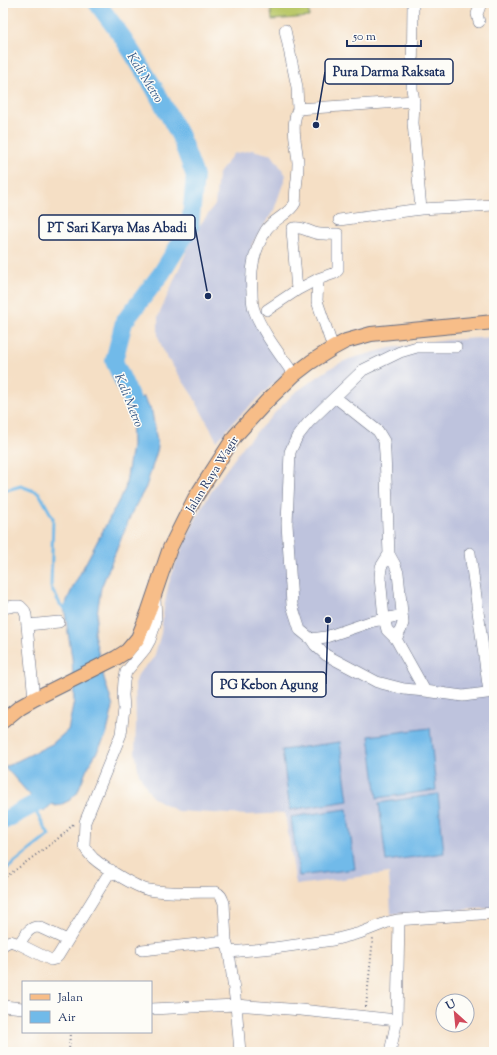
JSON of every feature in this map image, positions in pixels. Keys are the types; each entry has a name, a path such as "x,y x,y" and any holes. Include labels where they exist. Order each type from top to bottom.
{"main road":[{"name":"Jalan Raya Wagir","path":"3,721 20,707 34,699 128,651 138,638 170,548 195,498 235,436 294,375 311,362 346,341 371,334 494,322"}],"street":[{"path":"413,3 413,123 421,209"},
{"path":"479,22 477,14 480,3"},
{"path":"285,30 297,87 298,109 293,122 298,164 294,203 290,209 267,228 252,263 251,278 254,308 266,334 294,375"},
{"path":"298,109 414,101"},
{"path":"339,220 421,209 494,205"},
{"path":"267,310 301,288 318,279 335,273 338,270 338,234 316,233 297,227 293,228 292,230 301,288 317,301"},
{"path":"318,279 317,301 333,348"},
{"path":"456,348 417,347 400,352 363,370 308,423 297,437 290,452 287,524 292,604 300,630 326,655 377,682 404,689 463,696 492,692 470,553"},
{"path":"335,397 378,431 384,441 389,554 398,573 403,623 396,639"},
{"path":"389,554 381,567 380,577 384,618 387,630 396,639 425,691"},
{"path":"155,592 156,623 145,649 126,672 124,681 124,709 121,734 85,822 84,846 93,858 127,880 147,890 220,893 224,903 240,1052"},
{"path":"3,608 20,606 26,615 34,699"},
{"path":"311,639 326,637 370,622 402,615"},
{"path":"28,625 59,622"},
{"path":"3,945 10,941 50,960 55,959 111,870"},
{"path":"142,950 228,946 274,948 333,940 360,934 388,922 399,920 494,913"},
{"path":"390,1052 397,1020 399,920"},
{"path":"19,944 30,929 37,926 67,940"},
{"path":"152,1009 236,1005 397,1020"},
{"path":"3,1006 22,1008"}],"path":[{"path":"3,879 66,832 77,819"},
{"path":"365,1017 374,928"},
{"path":"69,1052 70,1033"}],"shaded area":[{"path":"252,150 272,155 286,175 274,210 252,244 250,259 250,309 288,370 235,420 217,441 193,396 164,353 158,336 158,317 196,230 215,205 218,175 233,154"},
{"path":"494,337 494,908 391,914 389,873 296,885 285,813 248,815 177,811 152,797 139,774 135,752 135,683 139,673 154,658 161,633 169,583 177,560 201,508 218,481 245,444 293,394 332,367 349,359 390,348 449,340"}],"green space":[{"path":"270,3 309,3 309,17 272,20"}],"water":[{"path":"143,396 152,412 158,448 146,487 132,512 101,588 94,634 104,678 113,707 106,736 87,769 77,793 70,800 56,806 52,804 44,811 5,767 52,744 68,730 74,701 72,658 64,607 74,585 125,489 132,446 131,408"},
{"path":"430,728 436,790 377,798 369,736"},
{"path":"340,742 348,801 290,810 282,750"},
{"path":"438,794 444,853 386,861 379,803"},
{"path":"347,809 355,869 299,876 291,817"}],"waterway":[{"name":"Kali Metro","path":"97,3 123,38 153,86 180,136 195,176 190,227 161,274 124,322 114,361 143,428"},
{"path":"3,491 21,486 39,493 53,518 51,587 60,604 67,611"},
{"name":"Kali Metro","path":"3,821 40,801 52,784"},
{"path":"3,872 49,835 37,814 40,801"}],"place":[{"name":"Pura Darma Raksata","path":"316,125"},
{"name":"PT Sari Karya Mas Abadi","path":"208,296"},
{"name":"PG Kebon Agung","path":"328,620"}]}
